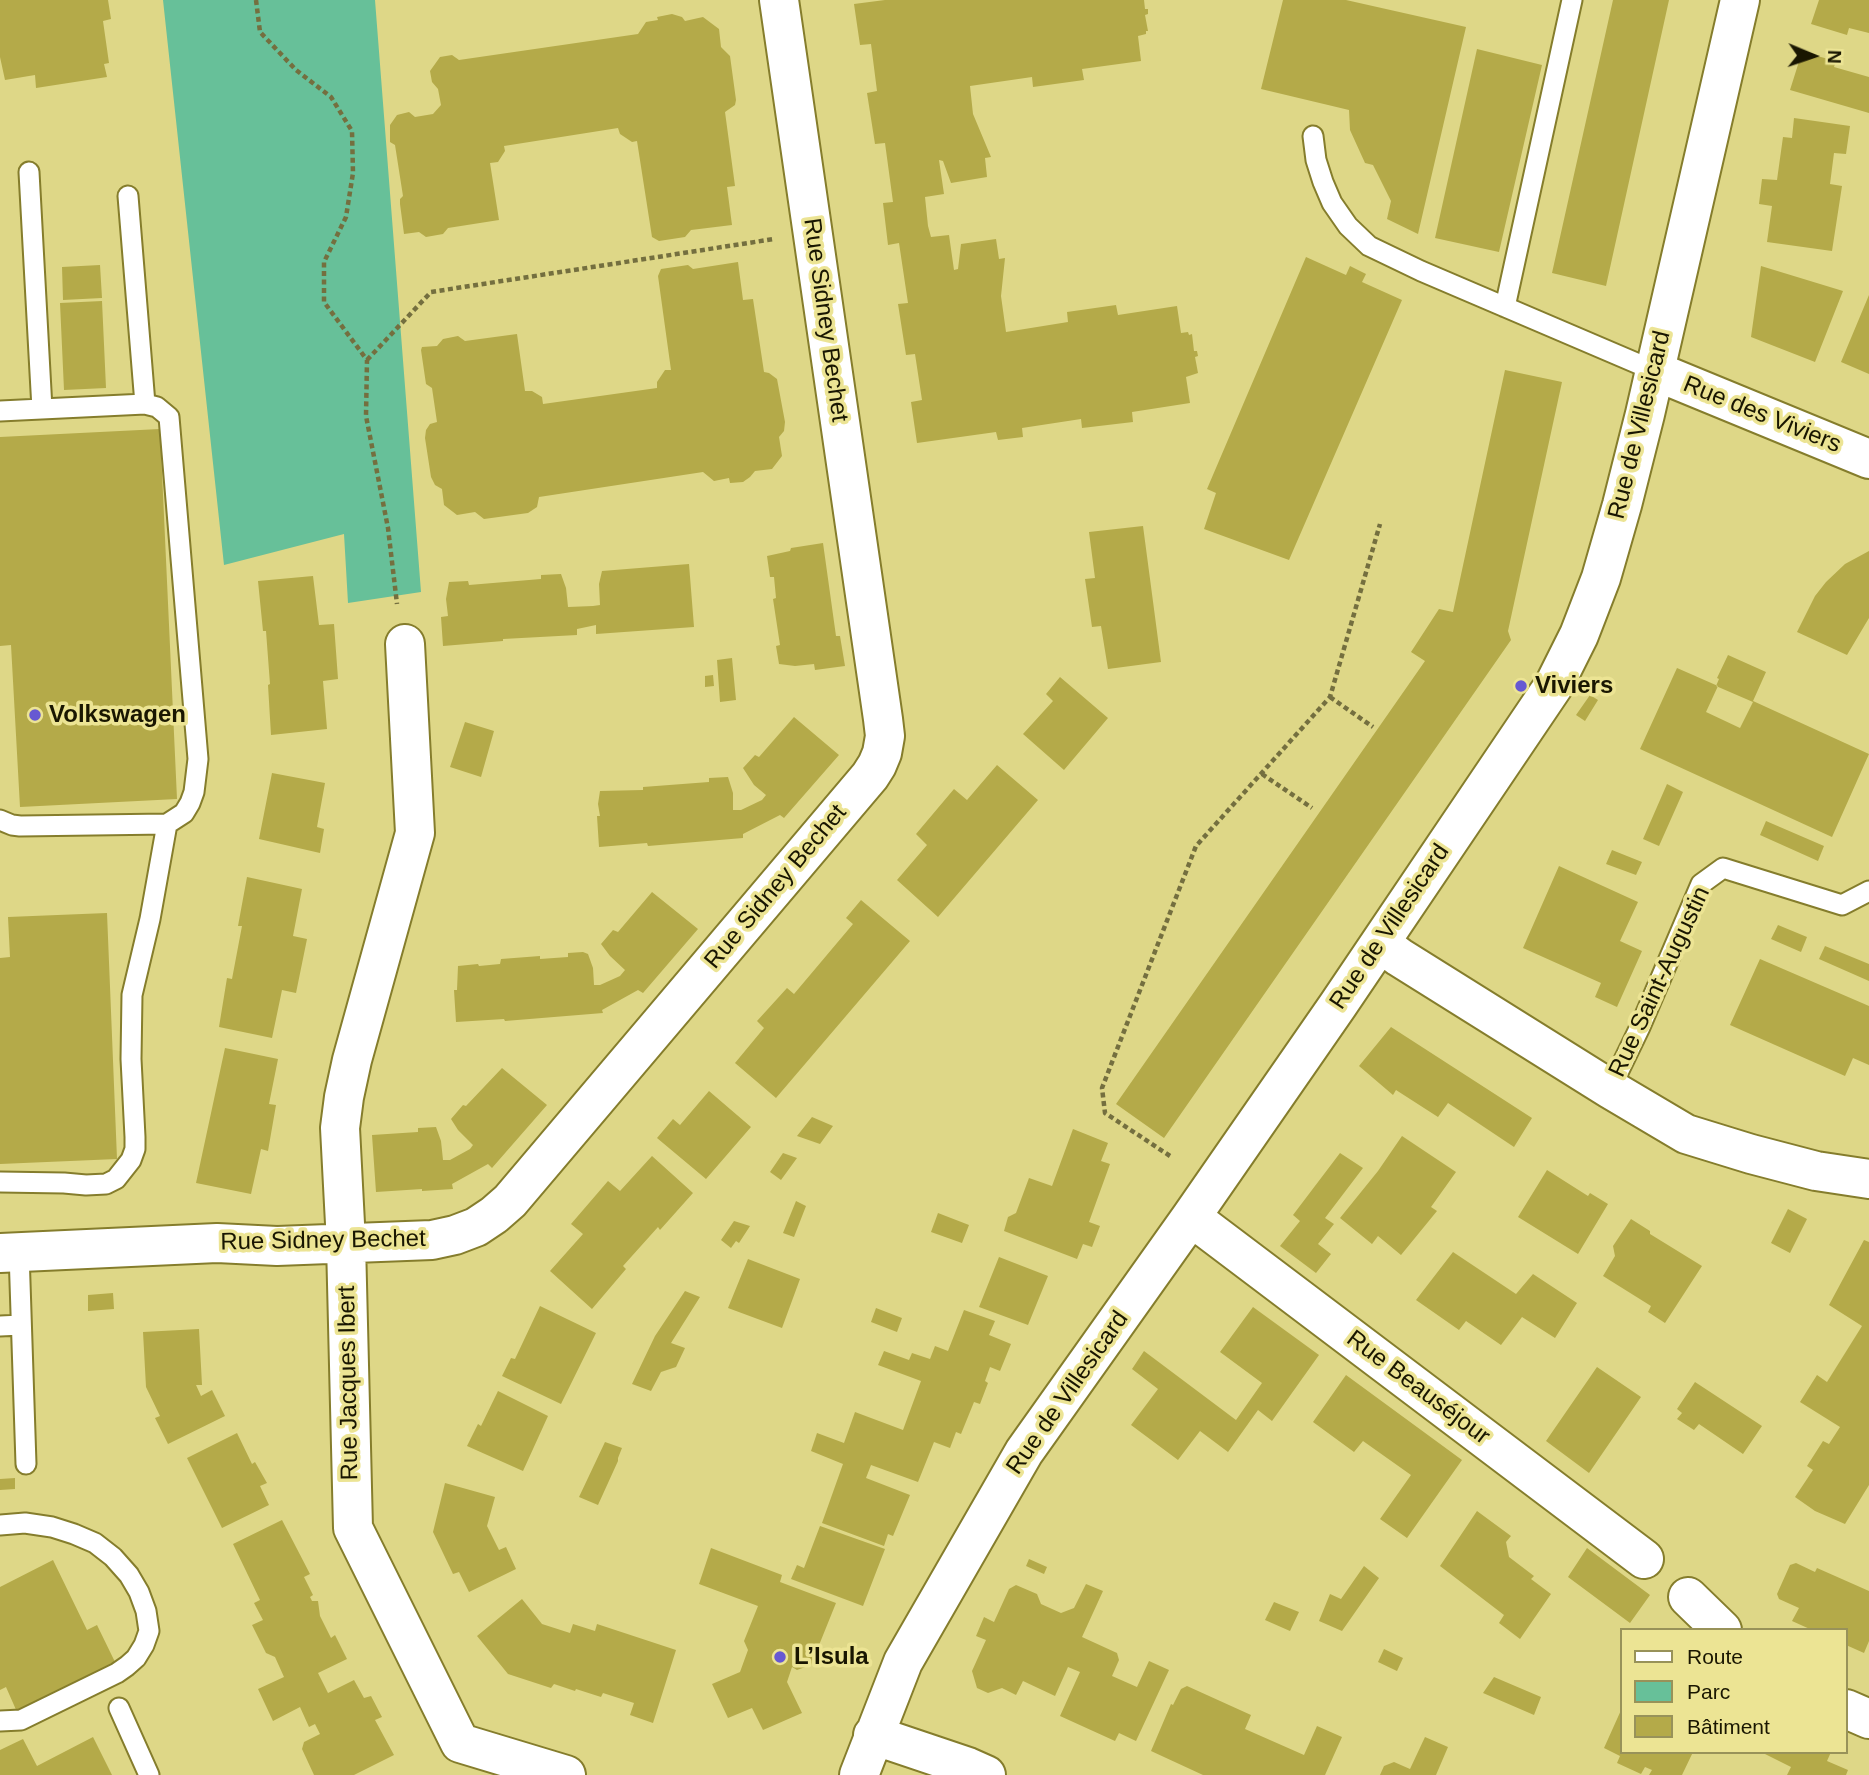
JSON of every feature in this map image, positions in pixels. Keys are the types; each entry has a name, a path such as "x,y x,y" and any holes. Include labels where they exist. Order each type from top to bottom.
{"street":[{"name":"Rue Sidney Bechet","path":"9,1252 218,1243 277,1246 432,1240 455,1235 485,1221 510,1201 870,776 882,754 885,736 779,0"},
{"name":"Rue de Villesicard","path":"859,1775 903,1662 1024,1452 1191,1217 1380,943 1554,685 1579,635 1601,578 1622,505 1740,0"},
{"name":"Rue des Viviers","path":"1655,371 1869,459"},
{"name":"Rue Jacques Ibert","path":"397,628 415,833 352,1060 340,1128 353,1528 460,1743 566,1775"},
{"name":"Rue Saint-Augustin","path":"1380,943 1686,1134 1816,1171 1869,1180"},
{"name":"Rue Beauséjour","path":"1191,1217 1644,1559"},
{"path":"1688,1597 1720,1628"},
{"path":"1848,1711 1869,1719"},
{"path":"873,1735 986,1775"}],"lane":[{"path":"1505,307 1572,0"},
{"path":"1313,136 1322,182 1332,203 1348,226 1369,246 1655,371"},
{"path":"29,172 42,409"},
{"path":"128,196 145,404"},
{"path":"0,411 145,404 157,407 169,417 198,759 190,803 184,813 167,824 20,826 0,820"},
{"path":"0,1182 106,1184 116,1178 131,1160 135,1149 131,1059 132,995 150,919 167,824"},
{"name":"Rue Saint-Augustin","path":"1610,1089 1640,1027 1701,884 1723,868 1842,905 1869,891"},
{"path":"9,1252 21,1325 26,1464"},
{"path":"0,1326 21,1325"},
{"path":"0,1525 26,1523 52,1527 94,1543 113,1557 129,1575 146,1611 149,1631 136,1658 117,1673 21,1720 0,1721"},
{"path":"119,1708 149,1775"}],"path":[{"path":"256,0 260,32 296,70 331,97 352,131 353,173 346,217 324,262 324,302 367,359 366,416 388,528 397,604 397,628"},
{"path":"367,359 431,292 786,237"},
{"path":"1170,1156 1105,1113 1102,1088 1196,846 1330,697 1380,524"},
{"path":"1330,697 1373,727"},
{"path":"1262,774 1312,808"}],"green space":[{"path":"163,0 375,0 421,592 348,603 344,534 224,565"}],"building":[{"path":"0,0 108,0 111,19 103,21 109,63 104,64 107,77 36,88 35,75 5,80 0,57"},
{"path":"885,0 1144,0 1145,9 1148,9 1148,14 1145,15 1148,31 1138,36 1141,61 1082,69 1084,80 1033,87 1032,77 970,86 973,114 991,157 985,158 987,177 951,183 943,161 939,160 944,194 925,197 928,226 931,237 949,235 954,270 958,269 961,244 996,239 999,259 1005,258 1001,296 1006,332 1068,322 1067,312 1116,305 1118,315 1177,306 1181,333 1192,334 1194,351 1197,351 1198,356 1195,357 1198,373 1186,377 1190,403 1132,412 1133,422 1082,428 1081,419 1022,428 1023,437 998,440 996,432 917,443 911,402 922,400 915,354 906,355 898,304 908,303 899,243 888,245 883,203 893,202 885,143 875,144 867,93 877,91 871,44 860,45 854,4"},
{"path":"1283,0 1346,0 1466,27 1418,234 1387,219 1391,201 1373,165 1365,163 1350,130 1349,110 1261,89"},
{"path":"1613,0 1669,0 1606,286 1552,273"},
{"path":"1819,0 1869,0 1869,33 1849,28 1847,35 1811,24"},
{"path":"672,14 685,21 703,17 719,29 721,47 730,56 736,100 735,105 725,112 735,186 727,187 732,225 691,230 685,237 659,241 652,237 637,141 632,142 620,134 618,128 504,146 505,151 498,162 490,163 499,220 448,228 443,234 426,237 419,232 404,234 400,204 403,196 395,145 390,142 390,125 397,115 409,112 415,117 433,114 441,105 430,71 440,57 452,55 459,60 638,34 646,22"},
{"path":"1477,49 1542,65 1499,252 1435,238"},
{"path":"1802,52 1836,61 1834,67 1869,77 1869,113 1790,90"},
{"path":"1794,118 1850,126 1846,154 1834,153 1830,184 1842,186 1832,251 1767,242 1772,206 1759,204 1762,179 1777,180 1783,137 1792,138"},
{"path":"1306,257 1346,275 1350,266 1366,274 1362,282 1402,300 1289,560 1204,529 1216,493 1207,489"},
{"path":"738,262 743,300 753,299 764,372 777,379 785,422 784,431 779,437 782,456 772,469 755,471 743,482 730,483 729,478 714,481 703,472 539,497 537,507 528,513 484,519 475,512 457,515 444,505 442,489 435,485 431,477 425,438 430,424 437,422 432,388 426,384 422,347 437,346 443,339 458,336 465,341 517,334 525,391 532,391 542,397 543,404 657,388 657,382 665,370 671,370 658,276 661,269 688,265 693,269"},
{"path":"100,265 102,298 63,300 62,267"},
{"path":"1761,266 1843,291 1815,362 1751,337"},
{"path":"1869,295 1869,374 1841,362"},
{"path":"102,301 106,388 64,390 60,303"},
{"path":"1505,370 1562,382 1508,631 1511,640 1164,1138 1116,1104 1425,661 1411,652 1439,609 1453,612"},
{"path":"160,429 177,799 20,807 11,645 0,646 0,437"},
{"path":"1143,526 1161,662 1108,669 1101,626 1092,627 1085,579 1095,578 1089,532"},
{"path":"823,543 836,636 840,636 845,666 815,670 814,664 779,664 776,646 780,645 773,599 776,598 774,577 770,577 767,556 790,551 791,548"},
{"path":"1869,551 1869,618 1847,655 1797,632 1815,596 1826,582 1845,564"},
{"path":"689,564 694,627 596,634 596,625 577,629 577,635 443,646 441,617 448,616 446,599 449,582 468,581 469,585 541,579 541,575 561,574 568,607 593,606 600,605 599,584 602,571"},
{"path":"313,576 319,625 334,624 338,679 323,681 327,729 271,735 266,631 263,631 258,581"},
{"path":"1728,655 1766,672 1753,701 1869,754 1832,837 1640,749 1677,668 1716,685","holes":["1718,687 1753,702 1740,728 1706,712"]},
{"path":"732,658 736,700 720,702 717,660"},
{"path":"713,675 714,686 705,687 705,676"},
{"path":"1060,677 1108,718 1064,770 1023,734 1053,701 1046,694"},
{"path":"1590,695 1598,700 1585,721 1576,715"},
{"path":"794,717 839,755 784,818 780,815 743,834 743,838 599,847 597,816 600,816 600,791 643,790 643,787 709,782 709,778 728,777 733,793 733,810 741,810 762,800 766,795 754,785 743,768 755,755 759,757"},
{"path":"465,722 494,731 481,777 450,767"},
{"path":"997,765 1038,800 938,917 897,880 927,845 916,834 954,789 967,800"},
{"path":"272,773 325,783 317,827 324,829 320,853 259,839"},
{"path":"1667,784 1683,792 1659,846 1643,839"},
{"path":"1766,821 1824,846 1818,861 1760,835"},
{"path":"1612,850 1642,862 1636,875 1606,864"},
{"path":"1559,866 1638,902 1620,941 1642,951 1617,1007 1595,997 1601,983 1523,948"},
{"path":"247,877 302,889 293,936 307,939 296,993 282,990 272,1038 219,1027 227,978 232,979 242,926 238,926"},
{"path":"652,892 698,929 643,993 638,990 602,1010 603,1013 456,1022 454,990 457,990 458,966 500,964 501,959 568,957 568,953 583,952 588,954 593,968 594,985 620,976 625,970 601,944 613,930 618,932"},
{"path":"861,900 910,941 776,1098 735,1063 764,1028 757,1021 787,988 794,994 853,924 846,918"},
{"path":"107,913 117,1159 0,1164 0,958 10,957 8,917"},
{"path":"1778,925 1807,937 1801,952 1771,939"},
{"path":"1825,946 1869,964 1869,981 1819,959"},
{"path":"1760,959 1869,1006 1869,1065 1853,1058 1845,1076 1730,1025"},
{"path":"1391,1027 1532,1118 1514,1147 1448,1103 1438,1117 1396,1090 1393,1095 1359,1066"},
{"path":"225,1048 278,1059 269,1104 276,1105 268,1151 261,1149 251,1194 196,1183"},
{"path":"502,1068 547,1105 492,1168 488,1164 452,1184 453,1189 376,1192 372,1135 418,1132 418,1128 436,1127 443,1160 450,1160 473,1145 451,1119"},
{"path":"709,1091 751,1127 706,1179 657,1138 673,1119 680,1125"},
{"path":"812,1117 833,1126 820,1144 797,1136"},
{"path":"1073,1129 1108,1143 1101,1161 1110,1164 1089,1222 1100,1226 1092,1247 1083,1244 1077,1259 1004,1231 1008,1217 1016,1213 1029,1178 1052,1186"},
{"path":"1402,1136 1456,1172 1431,1207 1437,1211 1401,1255 1378,1236 1372,1244 1340,1218"},
{"path":"783,1153 797,1158 781,1180 770,1172"},
{"path":"1340,1153 1363,1168 1325,1218 1334,1224 1318,1244 1331,1254 1316,1273 1280,1246 1300,1221 1293,1215"},
{"path":"652,1156 693,1193 623,1266 626,1269 592,1309 550,1271 583,1234 571,1224 608,1181 620,1191"},
{"path":"1547,1170 1588,1196 1590,1193 1608,1204 1578,1254 1518,1217"},
{"path":"796,1201 806,1206 794,1237 783,1233"},
{"path":"1788,1209 1807,1219 1790,1253 1771,1243"},
{"path":"938,1213 969,1225 962,1243 931,1232"},
{"path":"1631,1219 1702,1266 1665,1323 1648,1312 1651,1306 1603,1276 1615,1256 1613,1246"},
{"path":"734,1221 750,1226 739,1243 736,1241 731,1248 721,1240"},
{"path":"1864,1240 1869,1242 1869,1485 1845,1524 1815,1511 1795,1497 1813,1470 1807,1466 1823,1441 1829,1444 1840,1427 1800,1402 1817,1375 1827,1382 1862,1326 1829,1305"},
{"path":"1453,1252 1516,1294 1533,1274 1577,1303 1555,1338 1522,1317 1501,1345 1466,1321 1459,1330 1416,1300"},
{"path":"999,1257 1048,1276 1028,1325 979,1307"},
{"path":"748,1259 800,1279 782,1328 728,1308"},
{"path":"685,1291 700,1297 671,1343 685,1348 676,1367 661,1372 651,1391 632,1384 655,1336"},
{"path":"113,1293 114,1309 88,1311 88,1295"},
{"path":"540,1306 596,1333 561,1404 502,1376 511,1358 515,1359"},
{"path":"1253,1307 1319,1355 1272,1421 1258,1410 1228,1452 1200,1431 1178,1460 1131,1425 1158,1389 1132,1369 1144,1351 1236,1420 1262,1383 1220,1352"},
{"path":"876,1308 902,1318 897,1332 871,1322"},
{"path":"964,1310 995,1321 989,1335 1011,1344 1000,1371 990,1367 985,1381 988,1383 980,1404 974,1402 961,1434 956,1432 950,1448 934,1442 918,1482 871,1465 866,1478 910,1495 893,1536 888,1534 884,1546 822,1523 843,1464 811,1451 817,1433 844,1443 855,1412 903,1430 921,1381 878,1365 884,1351 909,1360 912,1353 930,1359 935,1346 948,1351"},
{"path":"199,1329 202,1385 196,1385 201,1396 212,1390 225,1416 168,1444 155,1418 160,1416 146,1387 143,1332"},
{"path":"1597,1367 1641,1397 1589,1473 1546,1441"},
{"path":"1346,1375 1462,1460 1407,1538 1380,1519 1411,1475 1363,1441 1354,1452 1313,1422"},
{"path":"1695,1382 1762,1426 1743,1454 1699,1424 1694,1430 1677,1419 1682,1413 1677,1409"},
{"path":"498,1391 548,1416 523,1471 467,1446 478,1424 481,1426"},
{"path":"237,1433 252,1464 255,1462 267,1483 260,1486 269,1505 222,1528 187,1458"},
{"path":"605,1442 622,1448 598,1505 579,1497"},
{"path":"15,1478 15,1489 0,1490 0,1479"},
{"path":"445,1483 495,1497 487,1526 499,1550 506,1547 516,1569 469,1592 459,1572 453,1574 433,1532"},
{"path":"1477,1511 1511,1536 1506,1542 1509,1557 1534,1576 1531,1579 1551,1594 1520,1639 1499,1623 1504,1615 1440,1566"},
{"path":"282,1520 310,1574 304,1577 313,1595 310,1597 312,1601 318,1601 320,1616 331,1638 335,1635 347,1659 318,1673 328,1693 354,1680 364,1698 371,1696 382,1717 375,1720 394,1755 354,1775 314,1775 302,1749 304,1742 320,1734 315,1724 309,1727 300,1707 273,1721 258,1689 284,1677 275,1657 266,1653 252,1625 263,1620 254,1603 260,1600 233,1544"},
{"path":"820,1526 885,1549 863,1606 791,1579 797,1565 804,1568"},
{"name":"L’Isula","path":"711,1548 782,1575 780,1582 836,1603 811,1665 797,1670 792,1667 787,1682 802,1713 763,1730 752,1708 728,1718 712,1684 740,1672 748,1650 744,1641 758,1606 699,1584"},
{"path":"1587,1548 1650,1595 1630,1623 1568,1577"},
{"path":"1029,1559 1047,1567 1044,1574 1026,1566"},
{"path":"53,1560 87,1630 97,1625 115,1662 17,1712 6,1687 0,1690 0,1587"},
{"path":"1796,1563 1815,1572 1817,1568 1869,1591 1869,1641 1864,1653 1848,1646 1848,1628 1808,1628 1792,1621 1799,1608 1779,1599 1777,1594 1790,1565"},
{"path":"1364,1566 1379,1578 1342,1631 1319,1621 1330,1594 1341,1599"},
{"path":"1086,1584 1103,1591 1082,1637 1117,1653 1119,1660 1112,1676 1137,1687 1149,1661 1169,1670 1136,1741 1119,1733 1115,1741 1060,1716 1080,1672 1068,1667 1055,1696 1023,1681 1016,1695 1002,1688 988,1693 977,1688 972,1671 986,1640 976,1636 984,1617 994,1622 1009,1589 1016,1585 1037,1594 1041,1604 1061,1613 1074,1608"},
{"path":"522,1599 542,1624 570,1633 573,1624 595,1631 597,1624 676,1650 653,1723 630,1715 634,1703 603,1693 601,1697 554,1684 551,1688 508,1674 477,1636"},
{"path":"1274,1602 1299,1612 1290,1631 1265,1620"},
{"path":"1384,1649 1403,1658 1397,1671 1378,1662"},
{"path":"1494,1677 1541,1697 1534,1715 1483,1693"},
{"path":"1187,1686 1251,1715 1245,1729 1304,1755 1317,1726 1342,1737 1325,1775 1203,1775 1151,1751 1171,1704 1173,1705 1181,1689"},
{"path":"1620,1712 1620,1754 1692,1754 1682,1775 1649,1775 1652,1770 1645,1767 1641,1774 1617,1763 1620,1756 1604,1748"},
{"path":"93,1737 112,1775 0,1775 0,1750 23,1739 37,1766"},
{"path":"1425,1737 1448,1747 1436,1775 1380,1775 1384,1766 1394,1762 1410,1769"},
{"path":"1765,1754 1830,1754 1827,1761 1848,1770 1846,1775 1787,1775 1791,1767"}],"place":[{"name":"Viviers","path":"1521,686"},
{"name":"Volkswagen","path":"35,715"},
{"name":"L’Isula","path":"780,1657"}]}
